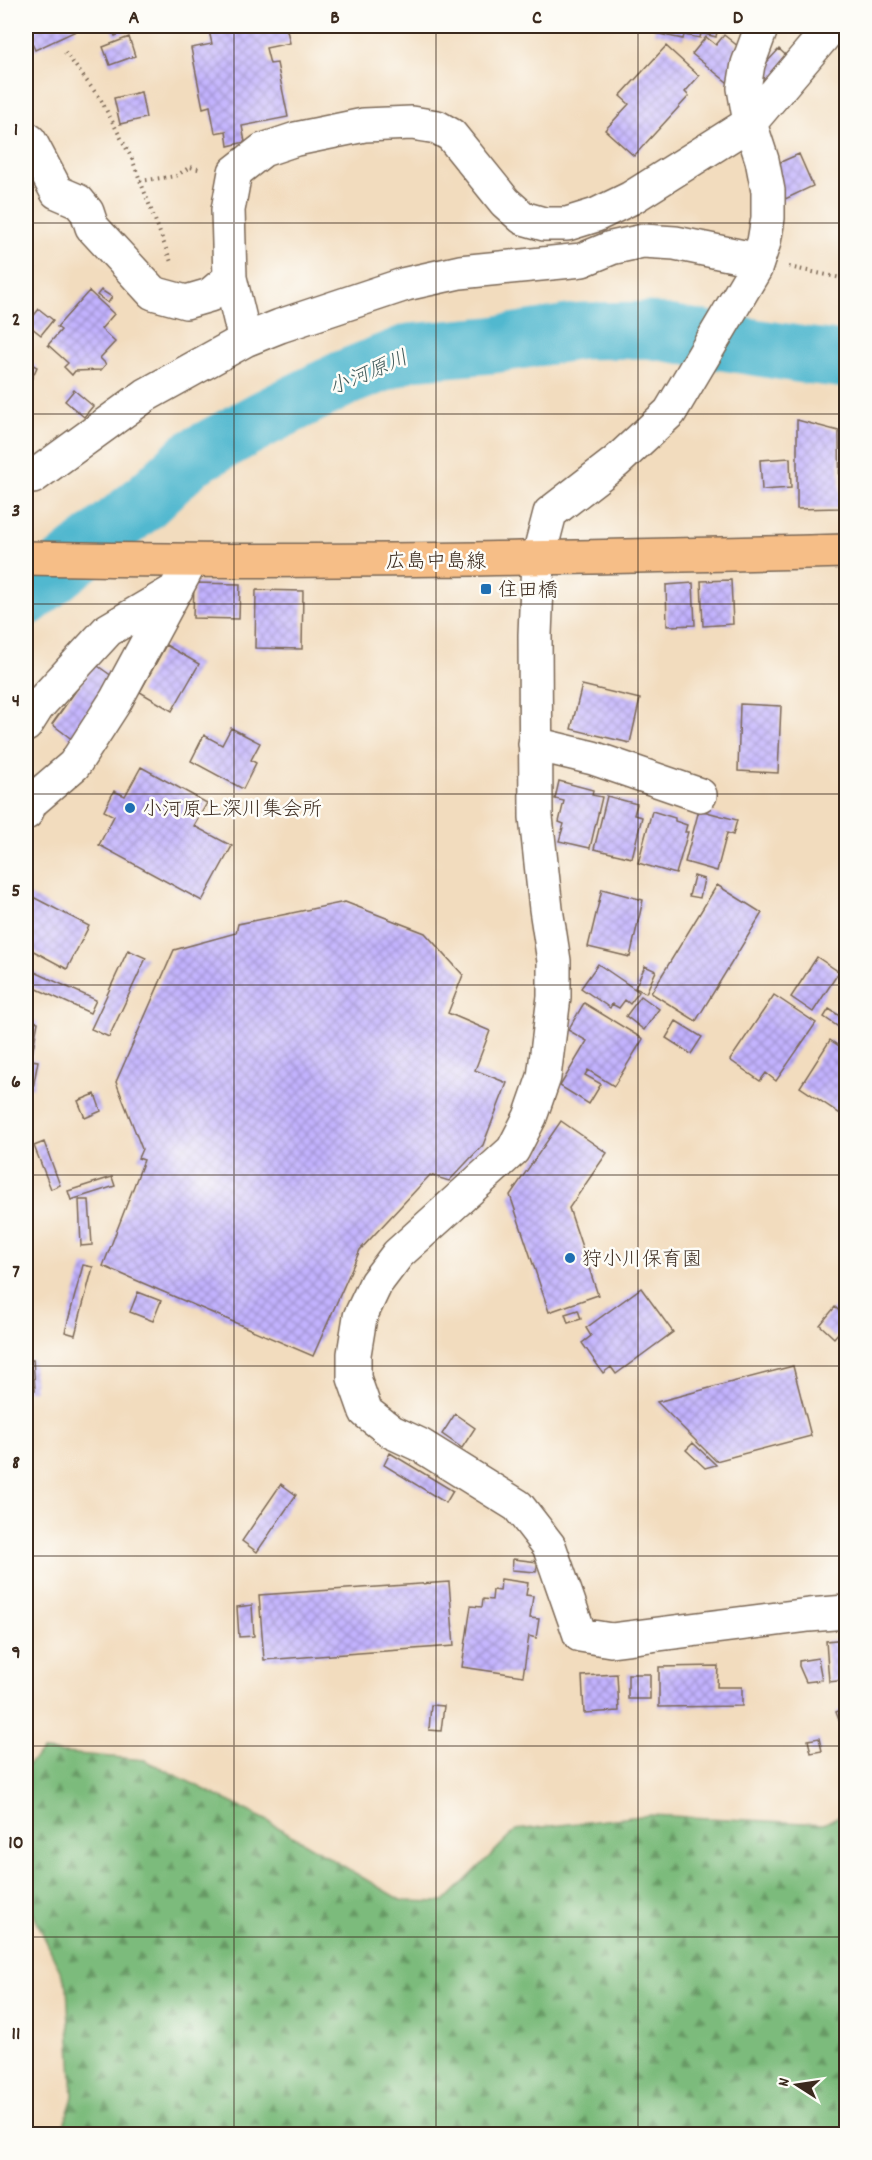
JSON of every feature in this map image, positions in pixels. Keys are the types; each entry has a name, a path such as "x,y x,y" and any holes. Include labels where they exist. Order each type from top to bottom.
{"main road":[{"name":"広島中島線","path":"26,558 180,571 846,551"}],"street":[{"path":"762,26 748,64 744,88 750,123 762,160 768,191 768,218 757,265 670,412 616,462 550,513 538,559 535,635 536,817 554,962 554,998 544,1077 530,1117 513,1150 448,1211 411,1241 376,1283 360,1317 354,1354 354,1378 366,1412 392,1432 420,1445 518,1506 549,1546 580,1635 611,1640 846,1612"},
{"path":"245,340 230,278 228,210 235,172 263,150 296,139 364,125 412,123 437,127 451,135 505,202 523,218 544,224 567,224 596,215 631,198 750,123 832,26"},
{"path":"26,138 30,141 57,192 78,201 87,212 92,227 153,293 186,302 210,295 230,278"},
{"path":"28,478 146,396 245,340 406,284 460,272 582,260 611,248 643,241 675,243 757,265"},
{"path":"26,725 38,706 108,630 180,571"},
{"path":"26,813 31,802 74,765 117,700 180,571"},
{"path":"535,744 593,758 700,795"}],"path":[{"path":"65,52 101,100 132,159 186,302"},
{"path":"140,181 176,176 190,167 234,177"},
{"path":"757,265 846,279"}],"green space":[{"path":"43,1751 145,1760 266,1820 402,1901 444,1902 516,1830 650,1815 824,1824 846,1812 846,2134 61,2134 73,2097 67,1986 26,1898 26,1766"}],"water":[{"path":"26,1993 31,2009 26,2043"}],"building":[{"path":"26,26 73,26 76,31 35,50 30,39 26,41"},
{"path":"111,26 140,26 115,36"},
{"path":"208,26 286,26 290,43 266,48 270,64 277,63 288,117 242,126 245,142 228,146 226,131 215,133 210,106 203,108 191,48 212,44"},
{"path":"656,26 718,26 716,37 701,33 700,38 684,35 683,39 654,33"},
{"path":"769,26 794,26 792,32"},
{"path":"724,35 749,55 727,82 692,54 706,37 716,45"},
{"path":"129,37 135,56 110,65 103,47"},
{"path":"666,46 699,76 685,92 689,96 634,156 605,130 629,104 620,96"},
{"path":"779,49 792,61 768,88 755,75"},
{"path":"141,92 146,118 120,124 114,98"},
{"path":"799,154 813,186 781,201 767,168"},
{"path":"101,290 112,297 108,303 97,295"},
{"path":"89,291 114,314 101,329 115,342 100,358 106,364 101,370 75,371 72,375 64,367 68,363 48,345 61,330 57,327"},
{"path":"39,309 53,320 41,335 27,324"},
{"path":"26,361 37,367 26,391"},
{"path":"74,390 93,406 84,417 65,401"},
{"path":"797,420 839,431 840,508 797,509"},
{"path":"790,458 791,488 762,490 760,460"},
{"path":"731,580 733,624 703,626 701,581"},
{"path":"194,583 240,584 239,619 193,618"},
{"path":"693,583 695,625 667,626 666,585"},
{"path":"256,590 303,591 302,649 255,648"},
{"path":"166,645 199,664 172,711 140,692"},
{"path":"95,664 116,679 78,744 52,724"},
{"path":"582,685 640,699 630,743 571,729"},
{"path":"740,704 781,706 778,773 738,771"},
{"path":"231,728 260,743 251,760 256,763 243,789 191,761 204,735 222,745"},
{"path":"141,767 207,803 194,826 232,846 202,901 99,845 114,816 104,811 114,791 125,796"},
{"path":"559,781 593,790 592,795 602,797 590,848 559,841 564,824 559,822 564,801 555,799"},
{"path":"607,796 637,804 634,815 642,817 632,858 594,849"},
{"path":"699,810 737,820 733,835 727,833 717,871 685,862"},
{"path":"652,811 675,818 675,821 687,825 685,832 688,832 676,874 638,863"},
{"path":"694,876 704,879 700,898 689,896"},
{"path":"717,885 762,913 696,1021 651,993"},
{"path":"602,889 643,900 630,957 588,947"},
{"path":"29,895 89,926 67,969 26,947 26,902"},
{"path":"345,902 425,933 463,975 448,1013 490,1031 475,1070 507,1083 483,1145 449,1181 430,1175 360,1250 313,1356 103,1266 144,1160 138,1158 142,1149 116,1082 174,950 236,933 238,924"},
{"path":"128,950 146,958 109,1037 91,1029"},
{"path":"817,957 839,972 813,1012 791,997"},
{"path":"598,964 639,992 630,1004 625,1000 619,1008 612,1004 610,1008 581,988"},
{"path":"645,966 656,971 646,993 635,988"},
{"path":"26,968 96,1000 90,1013 26,984"},
{"path":"774,995 816,1023 776,1081 766,1073 760,1081 730,1060"},
{"path":"641,996 659,1009 644,1030 626,1016"},
{"path":"584,1003 643,1039 614,1086 588,1070 585,1075 601,1084 589,1104 560,1086 587,1041 568,1030"},
{"path":"829,1009 846,1020 846,1032 824,1017"},
{"path":"26,1019 38,1022 31,1060 38,1061 33,1088 26,1086"},
{"path":"676,1021 702,1037 691,1054 666,1038"},
{"path":"830,1040 842,1048 844,1045 846,1047 845,1117 800,1087"},
{"path":"95,1094 101,1111 85,1118 78,1101"},
{"path":"561,1121 607,1153 569,1208 598,1295 549,1312 510,1195"},
{"path":"44,1142 60,1185 51,1189 34,1146"},
{"path":"112,1177 115,1186 71,1200 68,1191"},
{"path":"79,1200 89,1200 92,1245 81,1246"},
{"path":"83,1265 93,1267 75,1335 65,1332"},
{"path":"641,1288 673,1332 616,1374 611,1367 603,1373 582,1343 591,1336 586,1328"},
{"path":"138,1292 161,1301 153,1321 130,1312"},
{"path":"835,1307 846,1317 846,1324 834,1338 820,1325"},
{"path":"578,1310 581,1319 568,1323 565,1314"},
{"path":"846,1331 846,1348 838,1341"},
{"path":"26,1360 33,1360 35,1390 26,1391"},
{"path":"793,1366 811,1436 716,1461 657,1402"},
{"path":"455,1414 475,1428 462,1448 442,1434"},
{"path":"693,1443 716,1465 705,1468 686,1450"},
{"path":"390,1453 453,1491 446,1503 384,1465"},
{"path":"281,1484 296,1495 257,1552 242,1541"},
{"path":"513,1559 538,1562 536,1572 512,1570"},
{"path":"501,1579 528,1583 526,1595 533,1596 530,1618 539,1619 536,1638 529,1636 523,1676 462,1667 471,1606 482,1607 483,1599 492,1600 493,1590 500,1591"},
{"path":"449,1582 454,1646 264,1660 259,1595"},
{"path":"252,1605 254,1636 239,1637 237,1607"},
{"path":"846,1639 846,1680 829,1682 826,1641"},
{"path":"818,1658 822,1680 806,1682 799,1661"},
{"path":"718,1666 717,1687 742,1687 742,1706 659,1707 659,1667"},
{"path":"617,1674 619,1711 584,1713 582,1676"},
{"path":"628,1674 650,1674 650,1699 628,1699"},
{"path":"431,1705 444,1706 441,1731 429,1730"},
{"path":"846,1708 846,1739 836,1712"},
{"path":"819,1738 822,1751 811,1753 808,1740"}],"waterway":[{"name":"小河原川","path":"26,598 145,502 190,459 343,379 410,352 492,345 582,331 648,330 846,360"}],"place":[{"name":"住田橋","path":"486,589"},
{"name":"小河原上深川集会所","path":"130,808"},
{"name":"狩小川保育園","path":"570,1258"}]}
